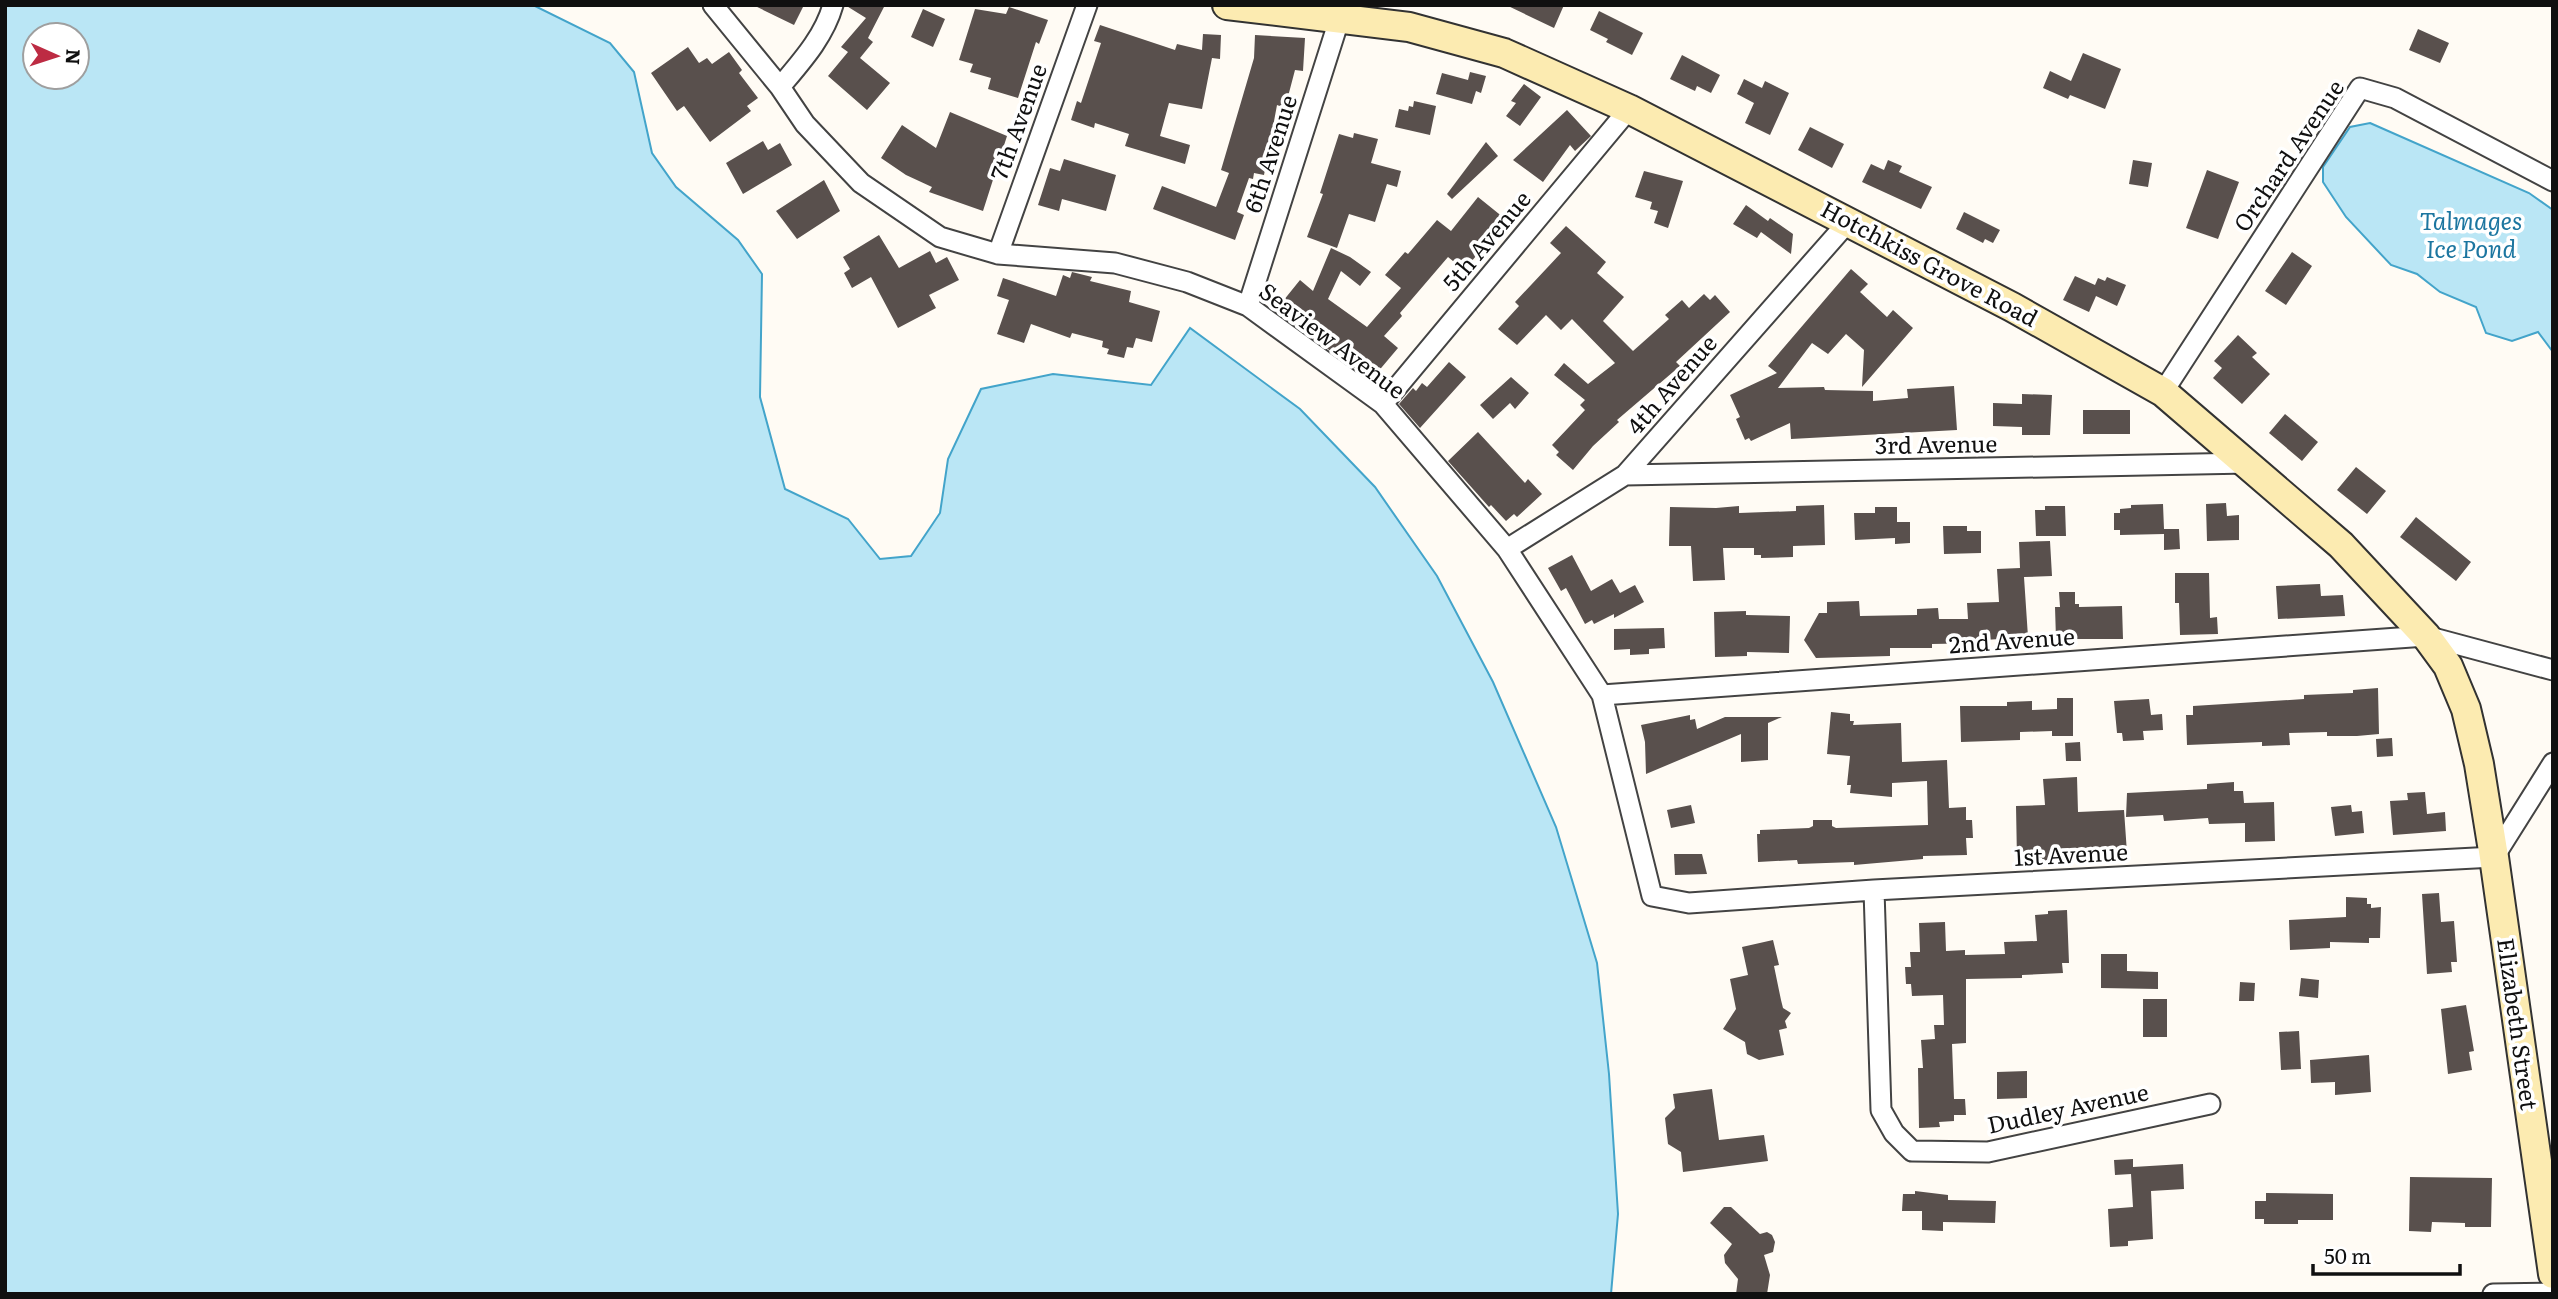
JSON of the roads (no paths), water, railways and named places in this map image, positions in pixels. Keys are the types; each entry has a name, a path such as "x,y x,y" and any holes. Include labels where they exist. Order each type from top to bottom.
{"main road":[{"name":"Hotchkiss Grove Road","path":"1227,5 1409,27 1504,53 1629,109 2047,326 2163,392 2341,545 2426,636"},
{"name":"Elizabeth Street","path":"2426,636 2448,666 2466,709 2479,764 2553,1274"}],"street":[{"name":"Seaview Avenue","path":"713,5 805,124 861,183 940,237 998,254 1115,263 1187,282 1248,306 1383,404 1507,549 1602,695 1652,896"},
{"path":"779,87 806,56 828,23 833,5"},
{"name":"7th Avenue","path":"998,254 1087,5"},
{"name":"6th Avenue","path":"1248,306 1340,17"},
{"name":"Orchard Avenue","path":"2163,392 2360,88 2395,98 2553,181"},
{"name":"5th Avenue","path":"1383,404 1629,109"},
{"name":"4th Avenue","path":"1507,549 1625,475 1848,222"},
{"name":"3rd Avenue","path":"1625,475 2248,463"},
{"path":"2426,636 2553,670"},
{"name":"2nd Avenue","path":"1602,695 2426,636"},
{"path":"2494,857 2553,763"},
{"name":"1st Avenue","path":"1652,896 1689,903 1874,890 2494,857"},
{"name":"Dudley Avenue","path":"1874,890 1881,1110 1894,1133 1912,1151 1988,1152 2210,1104"},
{"path":"2493,1294 2553,1293"}],"water":[{"path":"5,5 533,5 610,43 634,72 652,153 676,187 738,240 762,274 760,397 785,489 848,519 880,559 911,556 940,513 948,459 981,389 1053,374 1151,385 1190,328 1300,409 1375,487 1437,576 1493,682 1556,827 1597,963 1609,1074 1618,1214 1611,1294 5,1294"},
{"name":"Talmages Ice Pond","path":"2370,123 2529,193 2553,210 2553,352 2538,332 2512,341 2486,333 2476,307 2440,292 2417,274 2391,265 2346,217 2323,182 2323,167 2350,127"}]}
